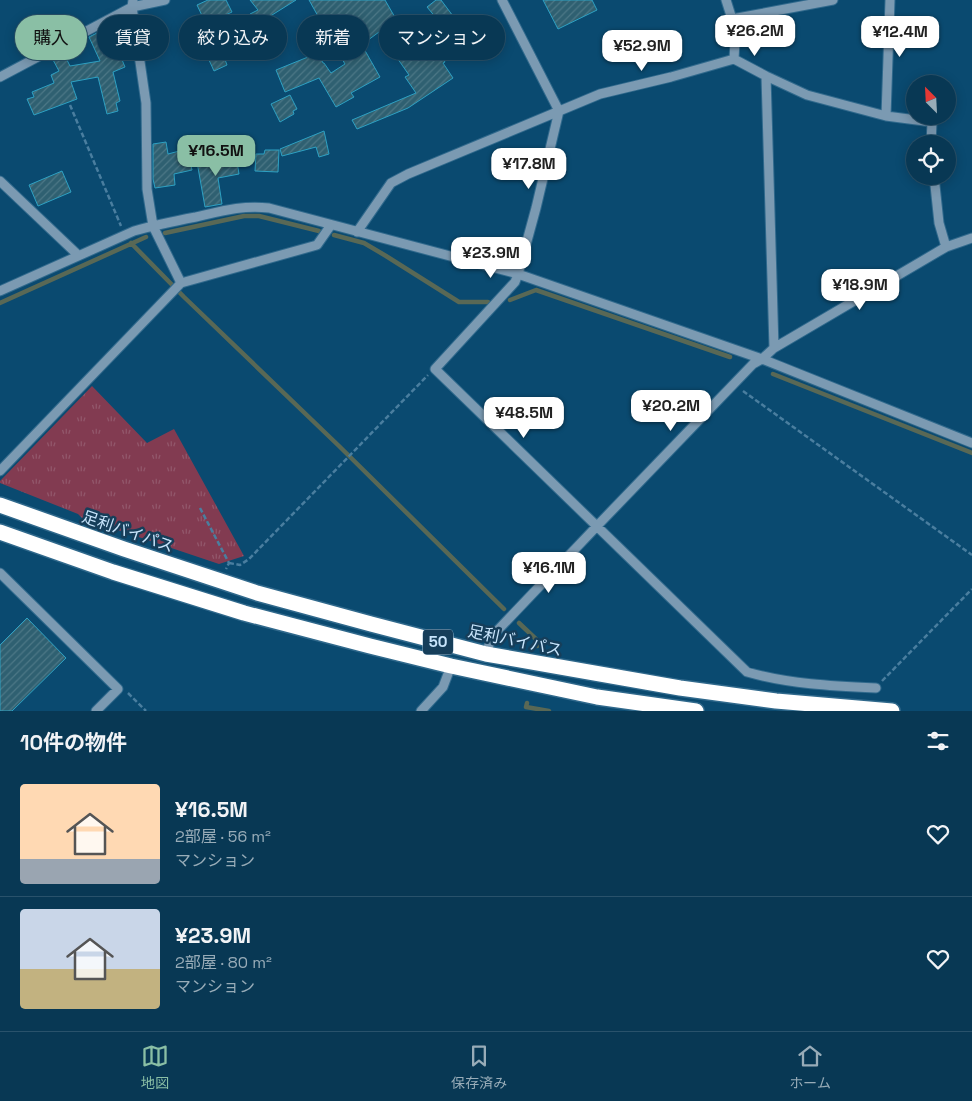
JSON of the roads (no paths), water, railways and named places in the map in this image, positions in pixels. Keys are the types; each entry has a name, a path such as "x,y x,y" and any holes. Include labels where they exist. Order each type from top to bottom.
{"highway":[{"name":"足利バイパス","path":"0,505 124,550 257,593 486,654 680,688 776,701 892,711"},
{"name":"50","path":"0,532 113,572 244,613 370,646 451,666 596,696 696,711"}],"street":[{"path":"0,77 133,4 166,0"},
{"path":"502,0 560,111 515,282 434,369 747,672 764,677 819,685 876,688"},
{"path":"726,0 732,19 735,41 734,59"},
{"path":"732,19 833,0"},
{"path":"886,116 890,0"},
{"path":"133,4 146,103 147,189 153,226 181,283"},
{"path":"357,232 391,183 408,174 600,94 734,59 807,95 886,116 932,122 931,135"},
{"path":"766,76 774,348"},
{"path":"0,181 78,255"},
{"path":"935,185 939,223 946,247"},
{"path":"0,291 134,231 234,208 269,208 518,274 762,359 972,443"},
{"path":"0,471 181,283 318,245 331,225"},
{"path":"486,654 495,633 753,364 774,348 946,247 971,241"},
{"path":"0,573 118,688 96,711"},
{"path":"421,711 443,687 451,666"},
{"path":"816,705 819,685"}],"waterway":[{"path":"165,233 244,216 259,216 319,231"},
{"path":"334,235 364,243 459,302 488,302"},
{"path":"0,303 146,237"},
{"path":"131,243 504,609"},
{"path":"510,300 536,290 730,357"},
{"path":"773,374 972,453"},
{"path":"519,623 538,641 537,646"},
{"path":"527,703 526,707 549,711"}]}
